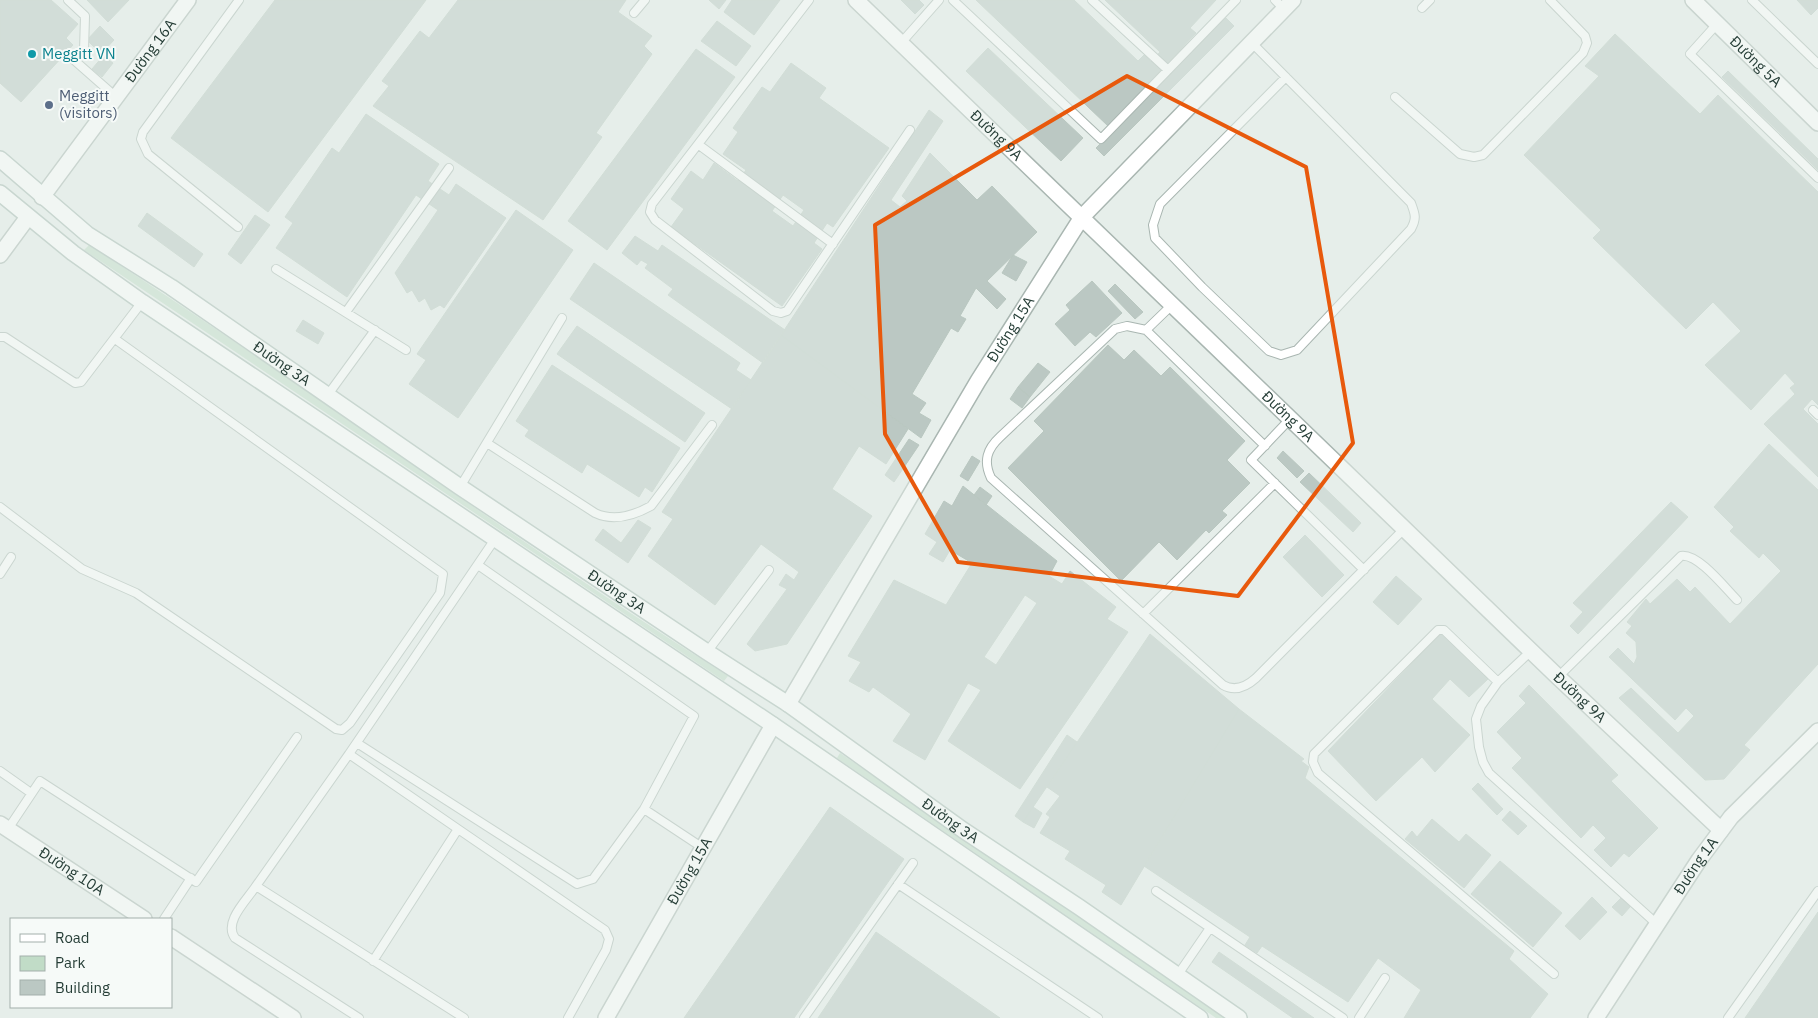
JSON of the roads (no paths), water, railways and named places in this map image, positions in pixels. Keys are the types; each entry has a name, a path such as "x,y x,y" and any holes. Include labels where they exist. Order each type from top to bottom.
{"street":[{"name":"Đường 16A","path":"28,217 188,0"},
{"name":"Đường 9A","path":"856,0 1558,677 1721,830"},
{"name":"Đường 5A","path":"1693,0 1818,122"},
{"name":"Đường 15A","path":"606,1018 773,725 788,704 978,381 1082,217 1251,42 1284,3"},
{"name":"Đường 3A","path":"0,158 42,197 87,234 171,287 460,487 788,704 963,830 1080,907 1176,976 1239,1018"},
{"name":"Đường 3A","path":"0,192 73,254 142,302 773,725 1200,1018"},
{"path":"0,254 28,217"},
{"name":"Đường 1A","path":"1596,1018 1730,817 1818,731"},
{"name":"Đường 10A","path":"4,826 142,918"},
{"path":"172,938 293,1018"}],"lane":[{"path":"68,0 85,16 84,50 74,60 116,97"},
{"path":"238,0 148,124 141,139 148,154 238,227"},
{"path":"634,13 645,0"},
{"path":"809,0 652,204 650,212 655,220 773,311 781,313 787,311 910,130"},
{"path":"901,43 939,0"},
{"path":"953,0 1101,139 1236,0"},
{"path":"1092,0 1168,70"},
{"path":"1422,8 1430,0"},
{"path":"1395,96 1460,154 1474,157 1483,156 1583,53 1587,43 1585,36 1550,0"},
{"path":"1752,0 1818,64"},
{"path":"1717,24 1690,54 1818,178"},
{"path":"1251,42 1286,77 1411,203 1416,214 1411,228 1297,350 1281,355 1269,351 1171,256 1155,238 1152,225 1160,204 1286,77"},
{"path":"699,145 834,244"},
{"path":"346,312 449,168"},
{"path":"276,268 406,350"},
{"path":"0,337 5,337 75,383 81,382 142,302"},
{"path":"1146,330 1173,304"},
{"path":"460,487 562,318"},
{"path":"1265,446 1146,330 1127,326 1114,329 994,443 988,452 986,462 990,478 1223,685 1238,688 1245,686 1256,678 1404,529"},
{"path":"328,396 375,330"},
{"path":"0,508 82,569 136,593 336,729 342,730 350,723 440,593 443,574 115,339"},
{"path":"1291,418 1251,460 1364,570"},
{"path":"487,443 595,513 606,518 617,518 642,512 651,506 712,425"},
{"path":"1143,614 1275,484"},
{"path":"359,1018 235,938 231,932 231,924 358,743 495,539"},
{"path":"1558,677 1681,556 1686,555 1696,559 1737,600"},
{"path":"0,574 11,558"},
{"path":"358,743 578,884 593,879 644,809 694,716 478,565"},
{"path":"707,652 769,570"},
{"path":"1498,682 1444,630 1438,630 1314,754 1313,762 1318,773 1554,974"},
{"path":"1532,651 1498,682 1481,706 1476,719 1481,755 1489,773 1658,925"},
{"path":"4,826 40,780 196,882 296,737"},
{"path":"349,754 605,930 609,938 606,950 568,1018"},
{"path":"0,771 31,793"},
{"path":"644,809 703,848"},
{"path":"372,961 458,829"},
{"path":"804,1018 913,863"},
{"path":"165,918 191,878"},
{"path":"898,884 1098,1018"},
{"path":"256,886 464,1018"},
{"path":"1156,891 1343,1018"},
{"path":"1728,1018 1818,891"},
{"path":"1176,976 1210,928"},
{"path":"1359,1018 1385,978"}],"place":[{"name":"Meggitt VN","path":"32,54"},
{"name":"Meggitt (visitors)","path":"49,105"}]}
